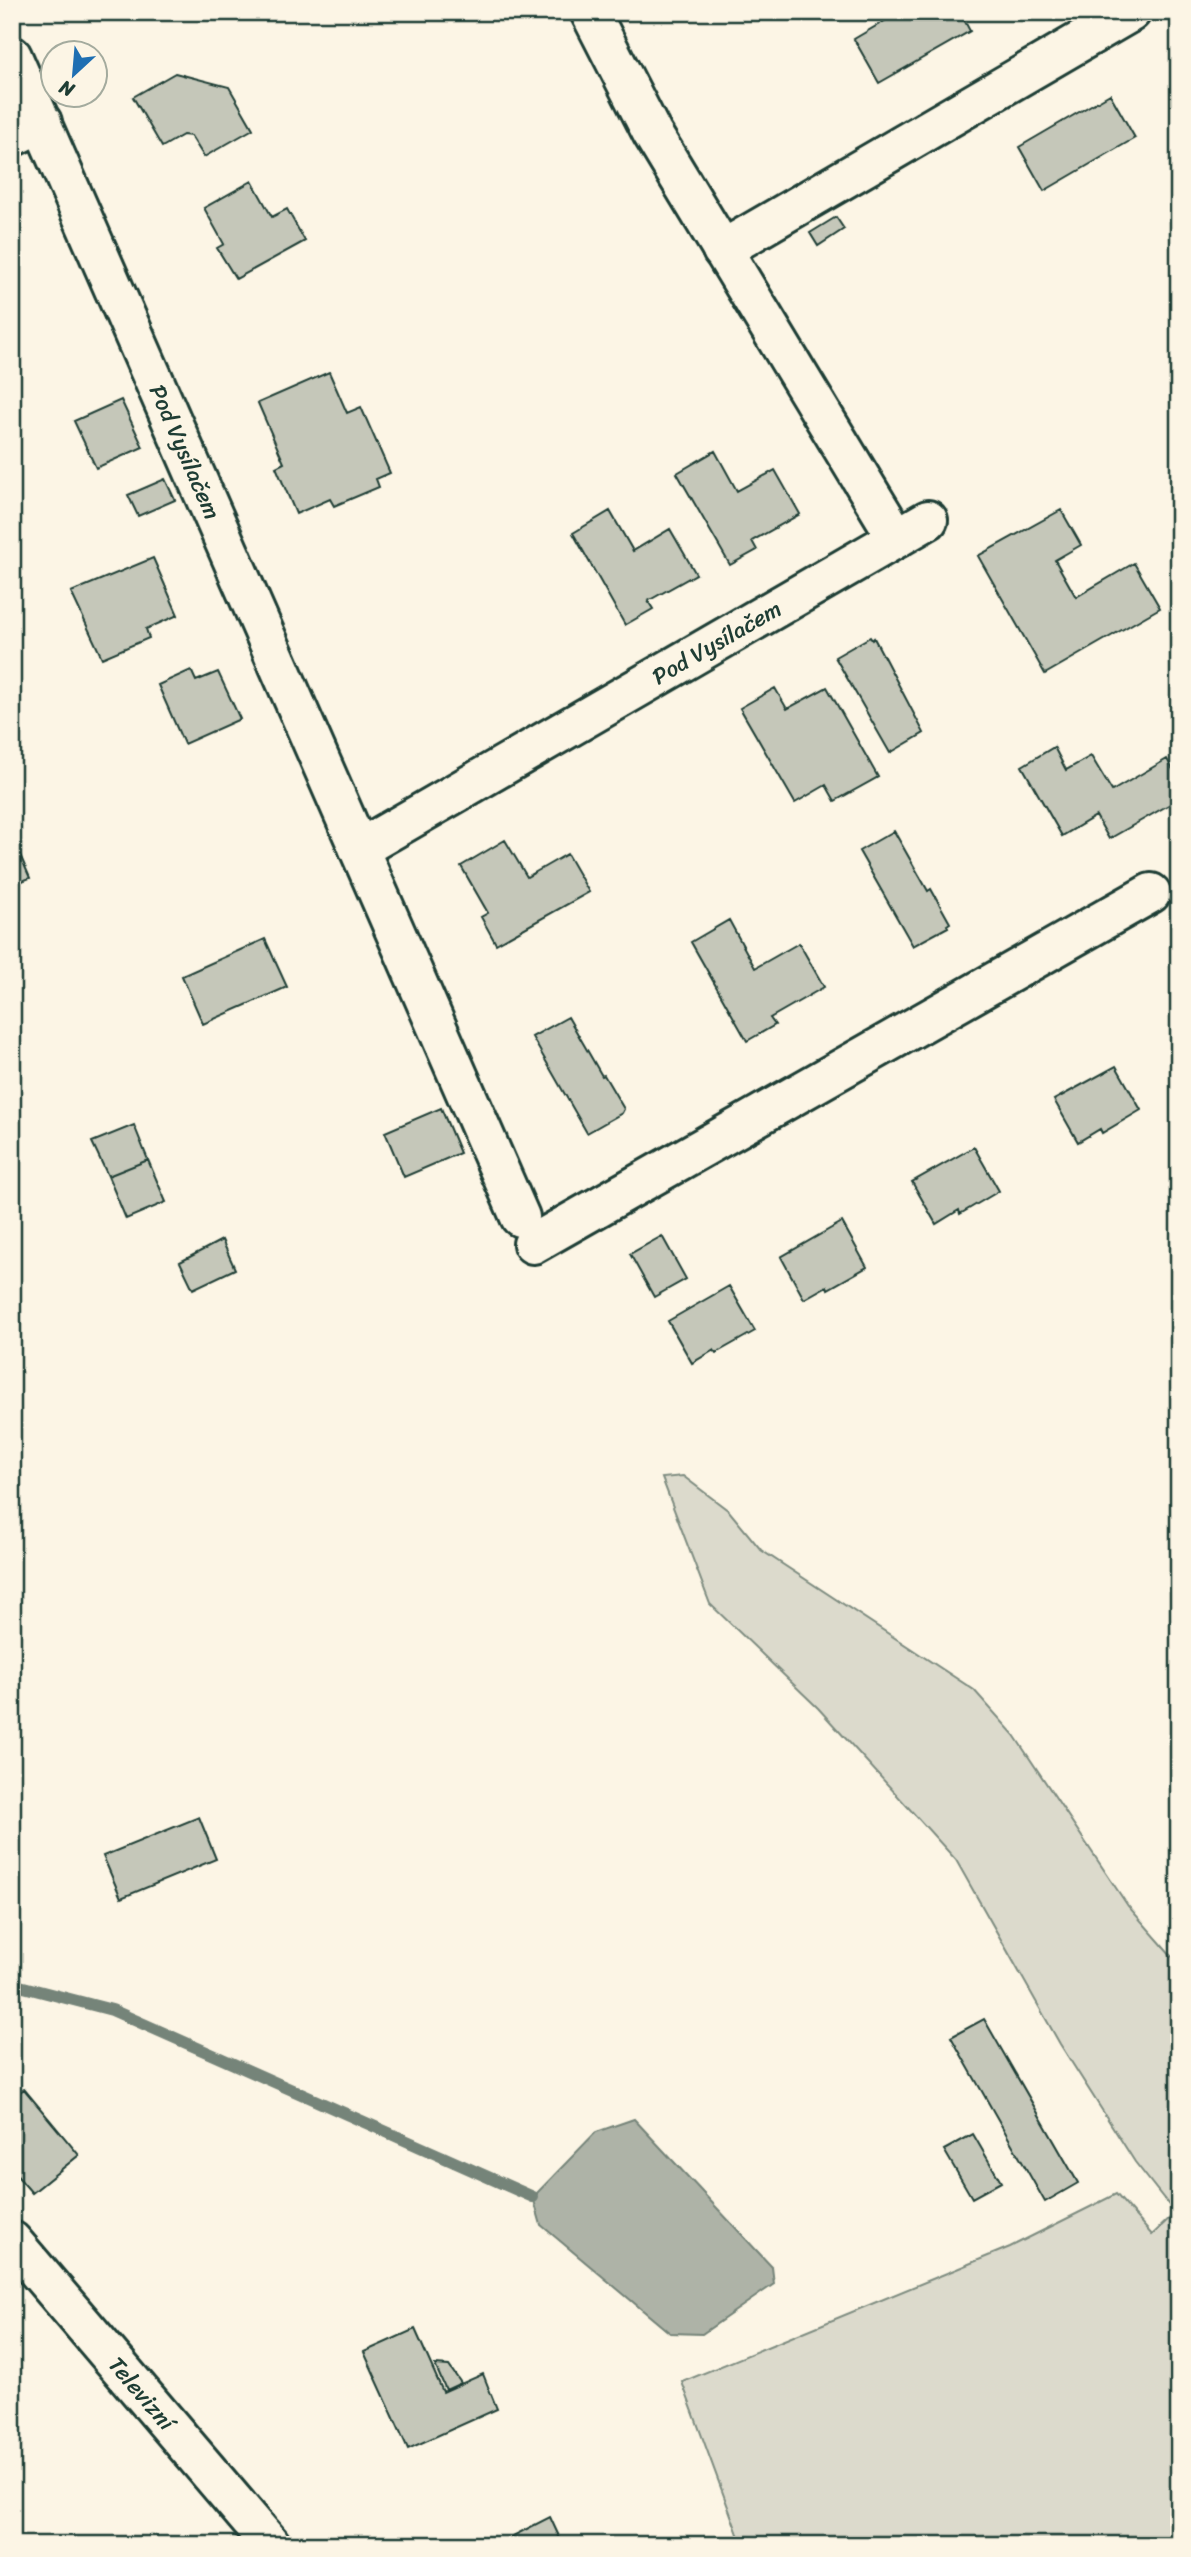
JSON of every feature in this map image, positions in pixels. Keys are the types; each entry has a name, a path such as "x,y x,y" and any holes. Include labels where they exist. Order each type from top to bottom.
{"street":[{"path":"590,12 652,134 722,250 1078,25 1131,12"},
{"name":"Pod Vysílačem","path":"12,55 27,130 359,849 527,1230 1151,893"},
{"name":"Pod Vysílačem","path":"359,849 912,529 722,250"},
{"name":"Televizní","path":"12,2241 271,2545"}],"shaded area":[{"path":"683,1476 729,1511 761,1550 974,1690 1014,1735 1128,1906 1179,1964 1179,2545 742,2545 682,2382 1010,2247 1116,2194 1152,2235 1175,2213 1135,2162 1060,2044 956,1860 818,1708 710,1604 662,1478"},
{"path":"634,2119 772,2267 774,2284 702,2334 670,2333 541,2225 533,2197 596,2132"}],"building":[{"path":"900,12 960,12 970,31 879,83 854,39"},
{"path":"175,73 229,87 253,129 204,157 191,136 183,135 162,147 133,97"},
{"path":"1110,94 1135,138 1044,191 1019,147"},
{"path":"252,181 272,217 287,209 305,241 236,279 217,248 224,244 204,208"},
{"path":"836,217 844,229 818,246 810,233"},
{"path":"329,372 347,413 361,407 390,473 376,479 379,487 334,506 330,499 296,514 276,467 284,463 258,403"},
{"path":"121,400 143,447 96,468 74,421"},
{"path":"715,451 737,491 775,470 800,514 752,541 757,550 730,565 677,473"},
{"path":"165,479 175,500 138,516 128,495"},
{"path":"1061,510 1081,545 1055,560 1076,597 1134,563 1160,608 1045,674 978,556"},
{"path":"610,511 633,551 670,529 696,574 648,601 653,609 625,625 573,533"},
{"path":"153,558 178,615 146,629 149,638 102,658 71,592"},
{"path":"870,637 872,640 874,638 924,733 890,753 835,657"},
{"path":"191,670 196,681 218,672 240,719 184,744 158,685"},
{"path":"827,687 878,777 835,801 826,785 795,803 740,708 775,688 787,709"},
{"path":"1054,747 1066,770 1091,756 1112,791 1167,759 1179,780 1179,799 1109,839 1096,816 1062,836 1022,766"},
{"path":"894,831 928,891 931,889 950,923 948,927 913,946 859,851"},
{"path":"505,840 527,877 567,854 589,892 496,944 481,917 488,913 461,866"},
{"path":"14,841 30,878 12,885 12,842"},
{"path":"729,920 755,968 799,943 824,987 770,1018 775,1025 747,1041 691,942"},
{"path":"265,939 287,987 203,1024 182,976"},
{"path":"568,1017 624,1109 622,1113 587,1133 532,1037"},
{"path":"1116,1066 1141,1110 1102,1133 1100,1129 1078,1142 1054,1100"},
{"path":"441,1108 460,1153 404,1177 385,1132"},
{"path":"134,1125 148,1160 108,1176 92,1142"},
{"path":"974,1147 999,1191 960,1214 959,1210 936,1224 912,1182"},
{"path":"148,1160 166,1202 126,1219 108,1176"},
{"path":"842,1222 867,1267 804,1299 781,1257"},
{"path":"662,1236 686,1279 654,1297 630,1254"},
{"path":"222,1240 235,1269 193,1289 180,1262"},
{"path":"729,1286 755,1331 692,1363 668,1321"},
{"path":"199,1817 216,1859 121,1898 103,1856"},
{"path":"984,2019 1078,2183 1045,2202 951,2037"},
{"path":"24,2089 79,2155 32,2193 12,2170 12,2098"},
{"path":"973,2134 1001,2182 972,2198 944,2150"},
{"path":"415,2329 443,2392 483,2374 497,2409 408,2449 364,2352"},
{"path":"435,2365 449,2366 461,2383 446,2390"},
{"path":"550,2517 563,2545 515,2545 511,2537"}],"waterway":[{"path":"12,1984 112,2010 533,2197"}]}
